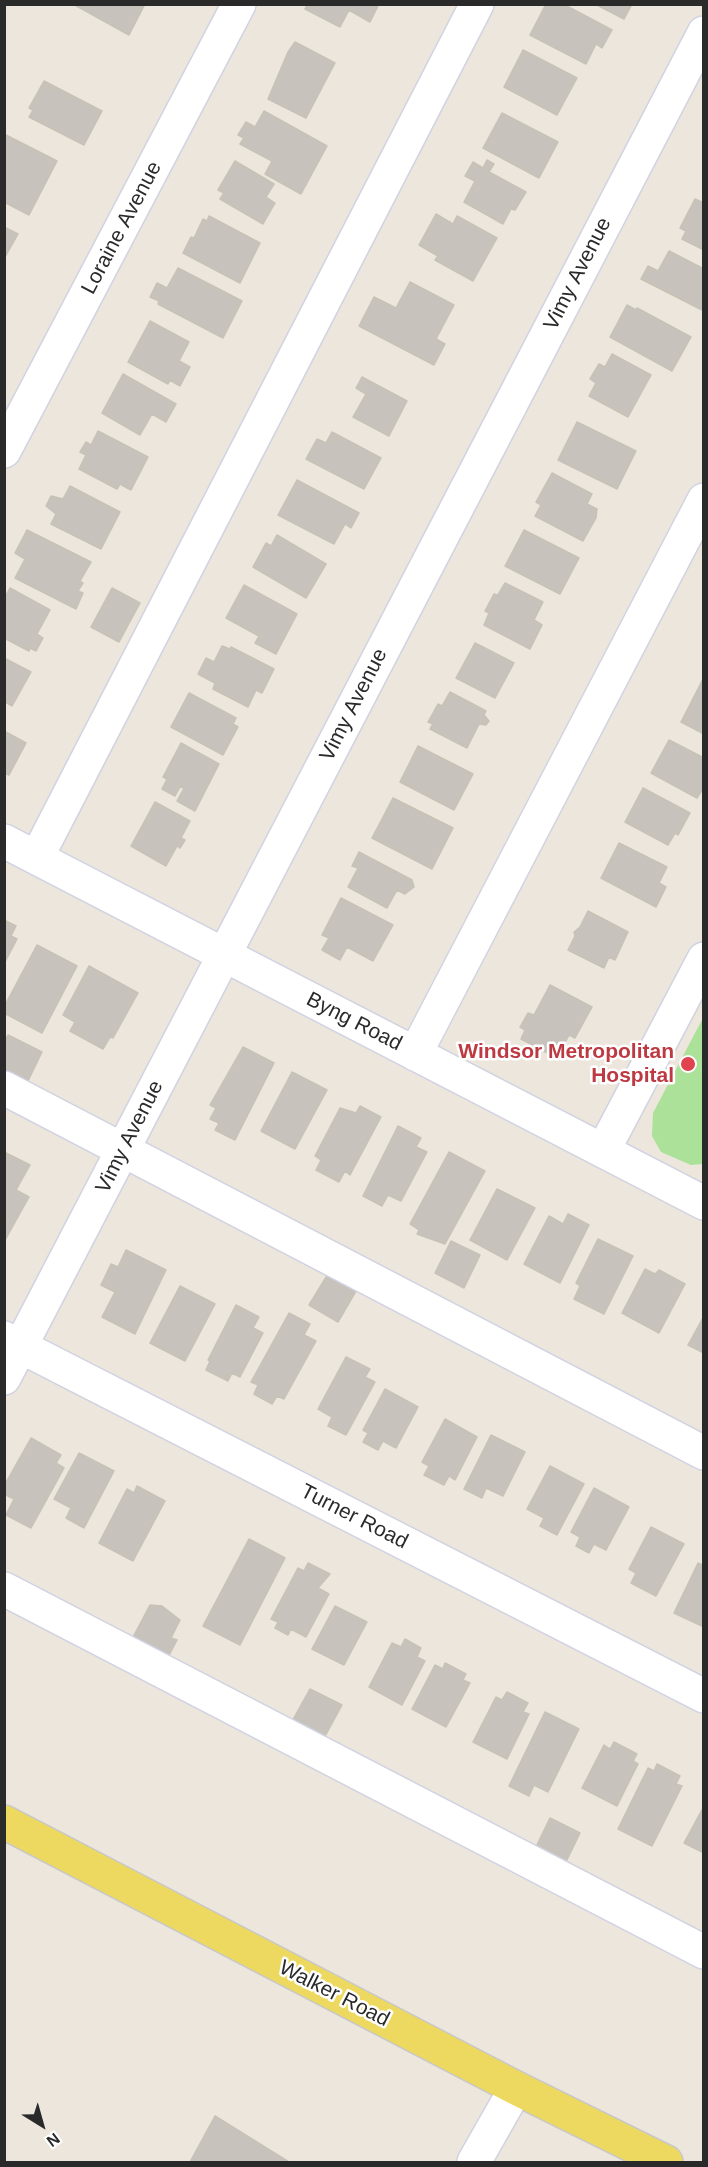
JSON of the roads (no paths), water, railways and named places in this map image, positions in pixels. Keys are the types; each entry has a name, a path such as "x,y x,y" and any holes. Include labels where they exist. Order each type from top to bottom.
{"main road":[{"name":"Walker Road","path":"4,1822 516,2088 666,2163"}],"street":[{"name":"Loraine Avenue","path":"4,451 239,4"},
{"path":"37,857 477,4"},
{"name":"Vimy Avenue","path":"4,1378 13,1342 123,1149 704,33"},
{"path":"415,1054 704,500"},
{"name":"Byng Road","path":"4,841 703,1202"},
{"path":"603,1151 704,959"},
{"path":"4,1088 704,1452"},
{"name":"Turner Road","path":"13,1342 704,1696"},
{"path":"4,1589 704,1952"},
{"path":"474,2163 516,2088"}],"place":[{"name":"Windsor Metropolitan Hospital","path":"688,1064"}]}
